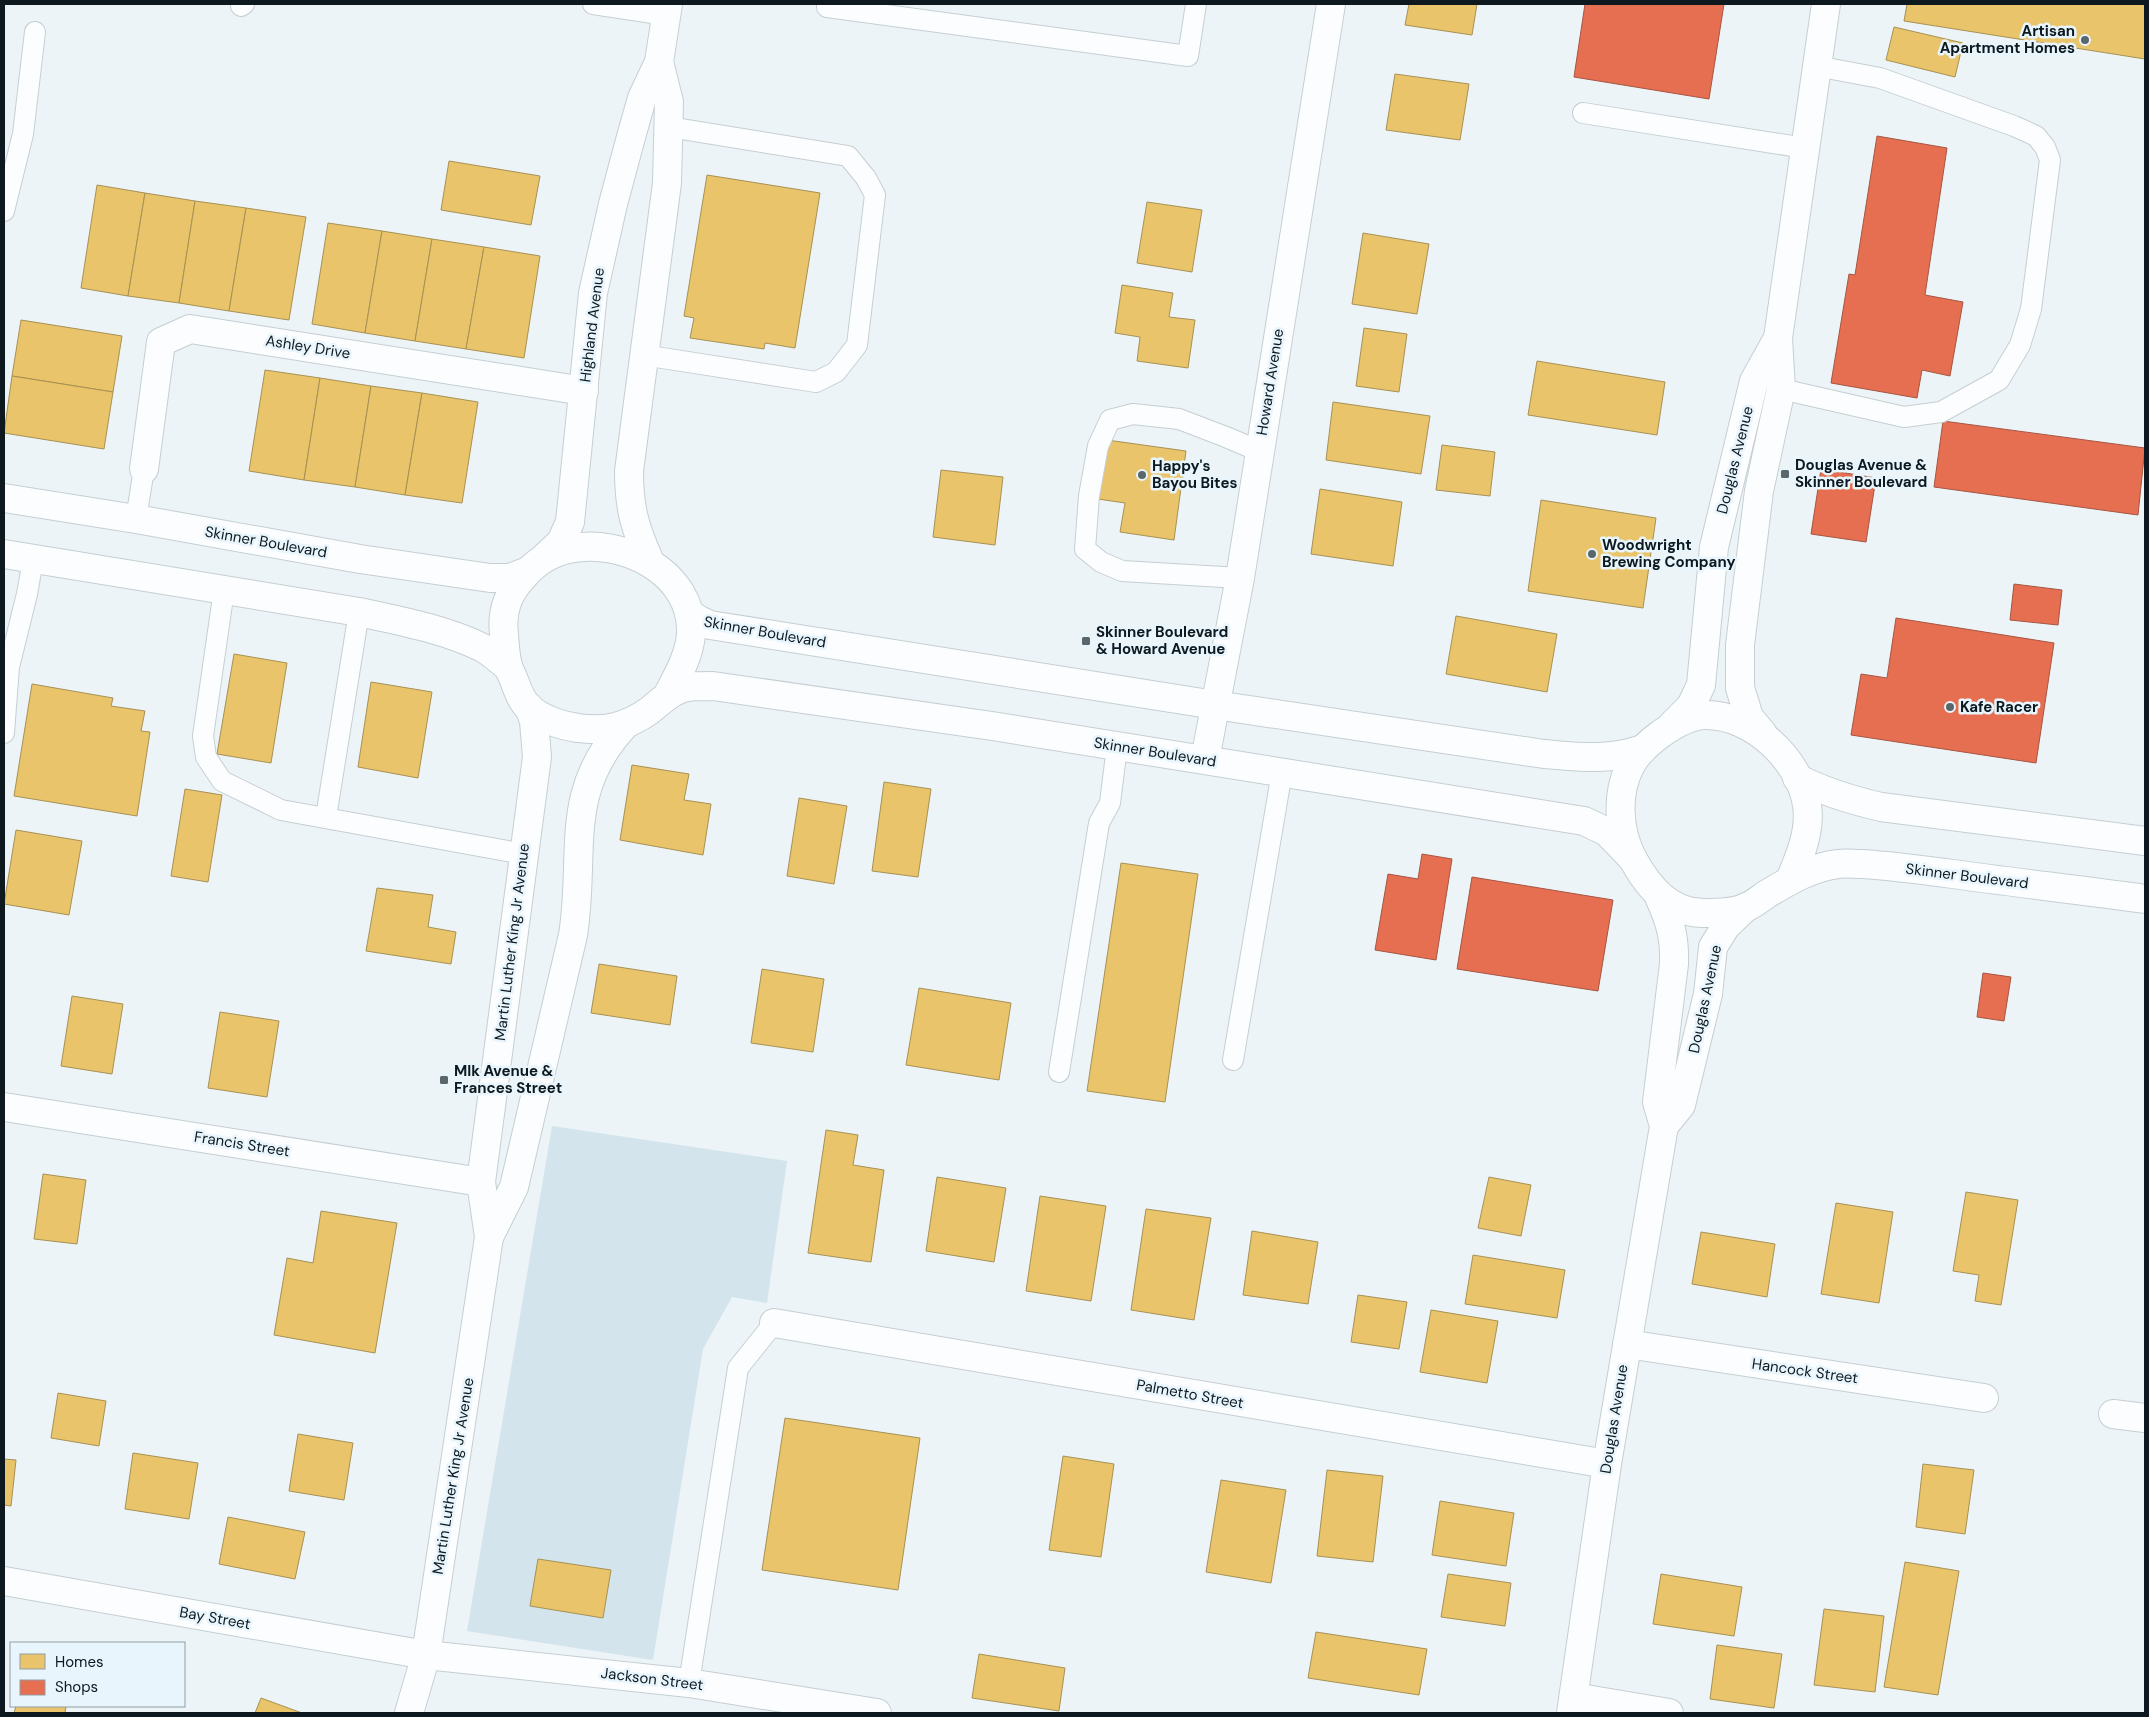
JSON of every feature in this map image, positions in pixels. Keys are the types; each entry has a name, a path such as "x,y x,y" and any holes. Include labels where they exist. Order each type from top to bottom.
{"street":[{"name":"Howard Avenue","path":"1205,759 1240,578 1331,4"},
{"name":"Douglas Avenue","path":"1763,734 1749,717 1740,688 1740,645 1759,492 1781,389 1778,338 1826,4"},
{"name":"Highland Avenue","path":"536,564 561,542 570,522 594,293 613,204 642,98 659,62 667,10"},
{"name":"Highland Avenue","path":"650,562 640,539 629,499 629,471 666,183 669,102 659,62"},
{"name":"Ashley Drive","path":"144,470 161,342 190,329 584,391"},
{"name":"Douglas Avenue","path":"1670,727 1691,706 1701,685 1714,547 1754,381 1778,338"},
{"name":"Skinner Boulevard","path":"4,498 136,519 360,559 480,577 510,578 568,549 611,549 650,562 669,577 682,596 690,614 691,634 685,658 667,696"},
{"name":"Skinner Boulevard","path":"4,554 359,612 408,622 451,634 485,649 508,667"},
{"name":"Skinner Boulevard","path":"536,564 512,589 504,607 503,628 508,667 518,691 529,707 549,720 576,728 599,729 624,726 667,696 686,687 713,686 1205,759 1584,821 1607,832 1632,858"},
{"name":"Skinner Boulevard","path":"690,614 710,625 1215,705 1544,754 1599,758 1624,755 1642,748 1670,727 1690,718 1705,715 1723,717 1739,722 1763,734 1785,756 1797,778 1807,805 1806,830 1802,851 1790,880"},
{"name":"Martin Luther King Jr Avenue","path":"409,1713 426,1655 489,1237 481,1182 537,757 534,721 529,707"},
{"name":"Martin Luther King Jr Avenue","path":"489,1237 514,1187 573,935 578,907 578,832 583,799 601,755 624,726"},
{"name":"Skinner Boulevard","path":"1642,748 1631,764 1623,790 1620,809 1623,833 1632,858 1646,882 1660,897 1673,905 1696,913 1724,913 1746,907 1790,880 1813,870 1838,864 1872,865 2145,899"},
{"path":"1797,778 1820,790 1850,800 1881,807 2145,841"},
{"name":"Douglas Avenue","path":"1572,1705 1607,1464 1664,1126 1656,1102 1674,964 1675,941 1660,897"},
{"name":"Douglas Avenue","path":"1664,1126 1681,1105 1708,994 1713,947 1726,926 1746,907"},
{"name":"Francis Street","path":"4,1107 481,1182"},
{"name":"Palmetto Street","path":"774,1324 1607,1464"},
{"name":"Hancock Street","path":"1627,1344 1984,1398"},
{"path":"2113,1414 2145,1418"},
{"name":"Bay Street","path":"4,1581 426,1655"},
{"name":"Jackson Street","path":"426,1655 689,1683 876,1713"},
{"path":"1572,1705 1669,1713"}],"lane":[{"path":"593,4 667,10"},
{"path":"827,4 827,7 1188,56 1196,4"},
{"path":"4,211 23,134 36,32"},
{"path":"1781,389 1904,417 1941,412 1999,380 2020,345 2031,309 2050,160 2045,147 2036,136 2014,126 1880,78 1816,66"},
{"path":"1583,112 1805,148"},
{"path":"643,355 816,382 836,372 857,345 875,195 866,178 848,156 669,127"},
{"path":"1240,578 1122,571 1101,562 1085,549 1090,496 1098,446 1110,420 1133,414 1179,420 1226,436 1259,451"},
{"path":"136,519 144,470"},
{"path":"4,734 9,667 27,594 33,560"},
{"path":"224,590 202,736 206,758 222,781 281,810 524,854"},
{"path":"326,818 359,612"},
{"path":"1059,1072 1099,823 1110,803 1117,747"},
{"path":"1233,1060 1282,772"},
{"path":"689,1683 738,1368 774,1324"}],"shaded area":[{"path":"552,1126 787,1161 767,1303 732,1297 703,1349 653,1660 467,1631"}],"building: Homes":[{"path":"1409,4 1477,4 1472,35 1405,25"},
{"name":"Artisan Apartment Homes","path":"1907,4 2145,4 2145,59 1904,21"},
{"path":"1894,27 1963,43 1955,77 1886,60"},
{"path":"1395,74 1469,84 1460,140 1386,130"},
{"path":"449,161 540,176 531,225 441,210"},
{"path":"707,175 820,193 795,348 765,343 764,349 690,338 694,318 684,316"},
{"path":"97,185 145,193 128,296 81,288"},
{"path":"145,193 195,201 179,303 128,296"},
{"path":"195,201 246,208 229,311 179,303"},
{"path":"1147,202 1202,210 1192,272 1137,263"},
{"path":"246,208 306,217 289,320 229,311"},
{"path":"328,223 382,231 365,333 312,324"},
{"path":"382,231 432,239 415,341 365,333"},
{"path":"1363,233 1429,244 1417,314 1352,304"},
{"path":"432,239 484,247 466,349 415,341"},
{"path":"484,247 540,256 524,358 466,349"},
{"path":"1122,285 1173,293 1169,317 1195,320 1188,368 1137,361 1140,337 1115,333"},
{"path":"21,320 122,336 113,392 12,376"},
{"path":"1364,328 1407,334 1399,392 1356,386"},
{"path":"1537,361 1665,382 1657,435 1528,415"},
{"path":"265,370 320,378 304,480 249,471"},
{"path":"12,376 113,392 104,449 4,433"},
{"path":"320,378 371,386 355,487 304,480"},
{"path":"371,386 422,393 405,495 355,487"},
{"path":"422,393 478,402 462,503 405,495"},
{"path":"1333,402 1430,416 1421,474 1326,460"},
{"name":"Happy's Bayou Bites","path":"1107,440 1186,451 1174,540 1120,532 1125,503 1098,499"},
{"path":"1442,445 1495,452 1490,496 1436,490"},
{"path":"941,470 1003,477 995,545 933,537"},
{"path":"1320,489 1402,502 1393,566 1311,554"},
{"name":"Woodwright Brewing Company","path":"1541,500 1656,518 1643,608 1528,591"},
{"path":"1456,616 1557,634 1547,692 1446,674"},
{"path":"234,654 287,663 271,763 217,754"},
{"path":"371,682 432,692 418,778 358,767"},
{"path":"32,684 113,698 111,706 145,711 141,731 150,732 137,816 14,796"},
{"path":"632,765 689,774 684,800 711,804 703,855 620,840"},
{"path":"884,782 931,789 918,877 872,871"},
{"path":"185,789 222,795 208,882 171,876"},
{"path":"799,798 847,806 834,884 787,876"},
{"path":"16,830 82,841 69,915 4,904"},
{"path":"1121,863 1198,874 1165,1102 1087,1091"},
{"path":"377,888 433,895 428,927 456,932 451,964 366,951"},
{"path":"599,964 677,976 670,1025 591,1013"},
{"path":"762,969 824,979 813,1052 751,1043"},
{"path":"919,988 1011,1003 999,1080 906,1065"},
{"path":"72,996 123,1004 112,1074 61,1066"},
{"path":"220,1012 279,1021 267,1097 208,1088"},
{"path":"826,1130 858,1135 853,1165 884,1170 871,1262 808,1253"},
{"path":"43,1174 86,1180 77,1244 34,1239"},
{"path":"937,1177 1006,1188 994,1262 926,1251"},
{"path":"1489,1177 1531,1185 1521,1236 1478,1228"},
{"path":"1966,1192 2018,1200 2001,1305 1975,1301 1979,1275 1953,1271"},
{"path":"1040,1196 1106,1206 1091,1301 1026,1291"},
{"path":"1836,1203 1893,1212 1879,1303 1821,1294"},
{"path":"1146,1209 1211,1218 1194,1320 1131,1310"},
{"path":"321,1211 397,1223 375,1353 274,1335 287,1258 313,1263"},
{"path":"1252,1231 1318,1242 1308,1304 1243,1295"},
{"path":"1701,1232 1775,1244 1767,1297 1692,1284"},
{"path":"1473,1255 1565,1270 1557,1318 1465,1304"},
{"path":"1358,1295 1407,1302 1399,1349 1351,1342"},
{"path":"1431,1310 1498,1321 1487,1383 1420,1372"},
{"path":"58,1393 106,1401 99,1446 51,1438"},
{"path":"785,1418 920,1438 898,1590 762,1570"},
{"path":"298,1434 353,1443 344,1500 289,1491"},
{"path":"133,1453 198,1463 189,1519 125,1509"},
{"path":"1063,1456 1114,1464 1101,1557 1049,1550"},
{"path":"4,1459 16,1460 11,1506 4,1505"},
{"path":"1923,1464 1974,1470 1965,1534 1916,1527"},
{"path":"1327,1470 1383,1476 1373,1562 1317,1556"},
{"path":"1221,1480 1286,1490 1271,1583 1206,1572"},
{"path":"1440,1501 1514,1513 1506,1566 1432,1555"},
{"path":"228,1517 305,1532 295,1579 219,1564"},
{"path":"538,1559 611,1570 603,1618 530,1606"},
{"path":"1905,1562 1959,1571 1938,1695 1884,1687"},
{"path":"1448,1574 1511,1583 1505,1626 1441,1617"},
{"path":"1661,1574 1742,1587 1734,1636 1653,1624"},
{"path":"1824,1609 1884,1616 1875,1692 1814,1685"},
{"path":"1316,1632 1427,1649 1419,1695 1308,1678"},
{"path":"1717,1645 1782,1654 1774,1708 1710,1699"},
{"path":"979,1654 1065,1668 1059,1711 972,1698"},
{"path":"261,1698 302,1713 255,1713"},
{"path":"16,1707 66,1707 65,1713 14,1713"}],"building: Shops":[{"path":"1585,4 1724,4 1709,99 1574,77"},
{"path":"1877,136 1947,148 1925,295 1963,302 1950,376 1922,370 1917,398 1831,383 1849,274 1855,275"},
{"path":"1943,421 2145,448 2138,515 1934,487"},
{"path":"1821,469 1876,478 1866,542 1811,534"},
{"path":"2014,584 2062,590 2058,625 2010,620"},
{"name":"Kafe Racer","path":"1896,618 2054,643 2036,763 1851,735 1861,674 1887,678"},
{"path":"1422,854 1452,859 1436,960 1375,950 1388,874 1418,879"},
{"path":"1472,877 1613,900 1598,991 1457,969"},
{"path":"1983,973 2011,977 2004,1021 1977,1017"}],"place":[{"name":"Artisan Apartment Homes","path":"2085,40"},
{"name":"Douglas Avenue & Skinner Boulevard","path":"1785,474"},
{"name":"Happy's Bayou Bites","path":"1142,475"},
{"name":"Woodwright Brewing Company","path":"1592,554"},
{"name":"Skinner Boulevard & Howard Avenue","path":"1086,641"},
{"name":"Kafe Racer","path":"1950,707"},
{"name":"Mlk Avenue & Frances Street","path":"444,1080"}]}
